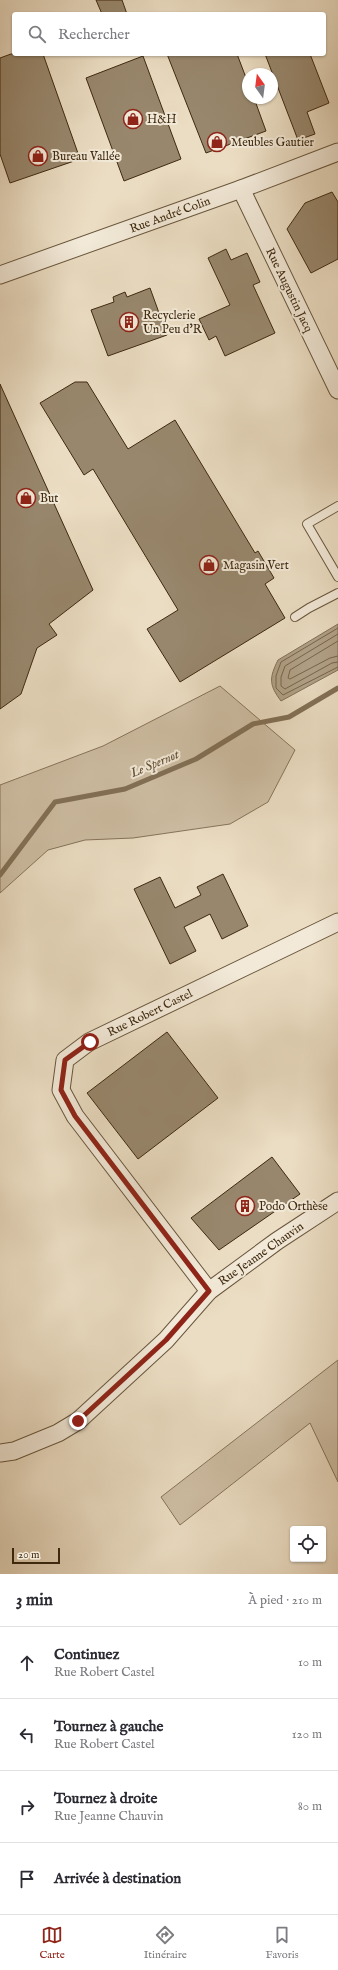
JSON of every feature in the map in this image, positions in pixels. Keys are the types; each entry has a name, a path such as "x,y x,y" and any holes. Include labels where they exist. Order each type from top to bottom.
{"street":[{"name":"Rue André Colin","path":"0,276 241,189 338,152"},
{"name":"Rue Augustin Jacq","path":"241,189 338,390"},
{"name":"Rue Robert Castel","path":"209,1291 75,1116 61,1090 65,1060 90,1042 338,922"},
{"name":"Rue Jeanne Chauvin","path":"0,1453 14,1450 58,1433 78,1421 166,1340 209,1291 277,1241 338,1201"}],"lane":[{"path":"338,506 307,524 338,577"},
{"path":"295,618 309,608 338,593"}],"shaded area":[{"path":"220,686 295,750 268,802 230,824 133,838 85,840 48,850 0,893 0,785 103,746"},
{"path":"338,1360 338,1482 310,1423 180,1525 161,1497"}],"water":[{"path":"338,624 338,670 281,701 272,686 273,672 278,660"}],"building":[{"path":"96,0 122,0 126,12 101,12"},
{"path":"11,54 12,56 44,56 80,159 10,183 0,154 0,58"},
{"name":"H&H","path":"143,56 181,159 124,181 86,78"},
{"path":"168,56 238,56 242,68 242,104 256,104 266,131 206,153"},
{"path":"266,56 311,56 329,103 307,112 315,134 298,140 278,88 278,68 270,68"},
{"path":"332,192 338,202 338,259 311,273 287,229 305,203"},
{"path":"226,249 231,260 247,253 260,282 253,285 275,333 225,356 216,336 209,340 199,319 230,305 208,258"},
{"name":"Recyclerie Un Peu d'R","path":"150,288 167,335 108,356 91,310 114,302 113,297 125,292 127,297"},
{"name":"Magasin Vert","path":"75,382 87,382 128,449 175,420 255,553 258,551 274,578 265,584 285,618 180,682 147,629 178,610 93,469 84,475 40,403"},
{"name":"But","path":"0,384 93,590 49,624 57,635 37,648 21,694 0,709"},
{"path":"223,874 248,926 222,939 210,914 184,927 196,951 170,964 134,889 160,877 175,908 201,895 197,887"},
{"path":"167,1032 218,1098 138,1159 87,1093"},
{"name":"Podo Orthèse","path":"272,1157 300,1194 219,1250 191,1218"}],"waterway":[{"name":"Le Spernot","path":"0,875 55,802 125,789 196,759 253,724 289,717 338,688"}],"place":[{"name":"H&H","path":"133,119"},
{"name":"Meubles Gautier","path":"217,142"},
{"name":"Bureau Vallée","path":"38,156"},
{"name":"Recyclerie Un Peu d'R","path":"129,322"},
{"name":"But","path":"26,498"},
{"name":"Magasin Vert","path":"209,565"},
{"name":"Podo Orthèse","path":"245,1206"}],"route":[{"path":"78,1421 166,1340 209,1291 75,1116 61,1090 65,1060 90,1042"}]}
